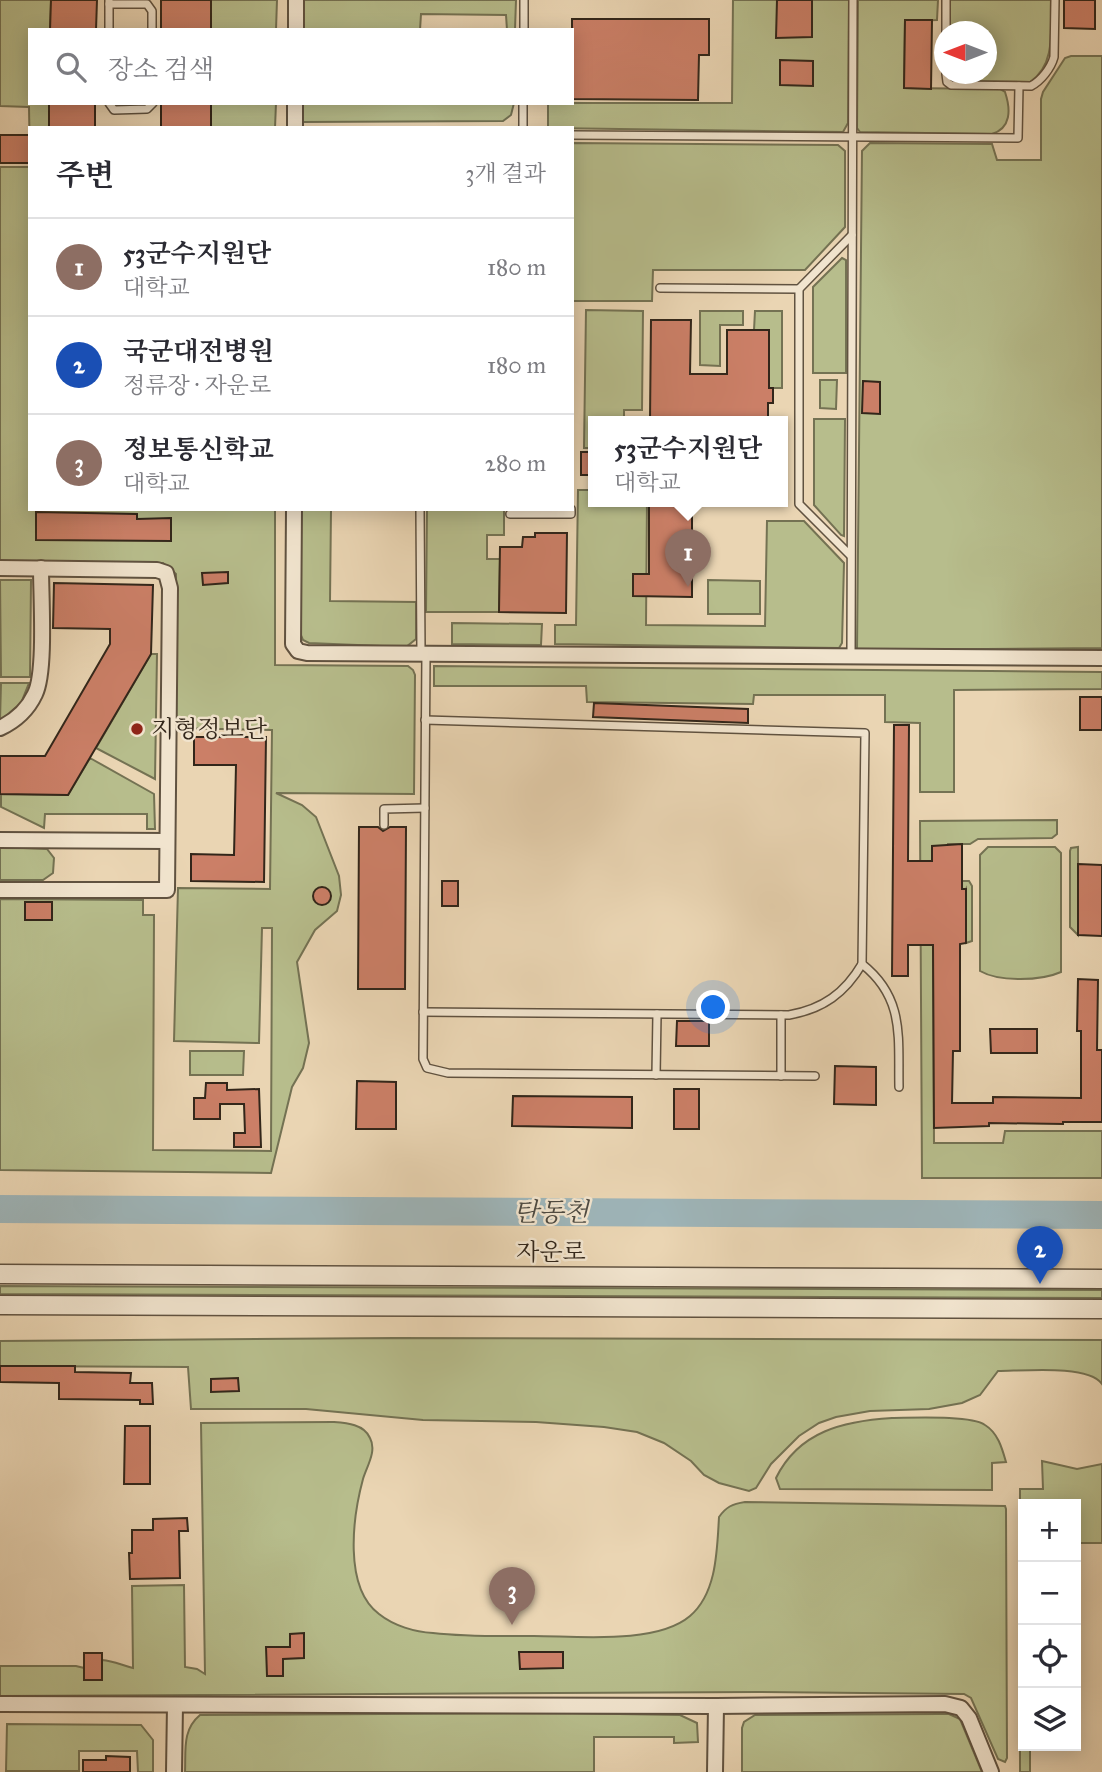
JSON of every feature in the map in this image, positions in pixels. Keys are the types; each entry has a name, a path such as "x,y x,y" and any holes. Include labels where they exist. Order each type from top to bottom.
{"street":[{"path":"296,0 296,28"},
{"path":"295,105 295,126"},
{"path":"294,511 293,644 299,651 307,653 1102,658"},
{"path":"0,568 157,570 166,573 169,580 167,890 0,890"},
{"path":"0,728 22,712 37,692 41,666 41,568"},
{"path":"0,840 167,842"},
{"name":"자운로","path":"0,1274 1102,1279"},
{"path":"0,1305 1102,1309"},
{"path":"0,1704 945,1704 961,1708 969,1718 991,1772"},
{"path":"174,1772 175,1705"},
{"path":"715,1772 716,1706"}],"lane":[{"path":"524,0 524,28"},
{"path":"851,656 853,0"},
{"path":"946,0 946,21"},
{"path":"950,84 1031,86 1036,83 1053,63 1055,0"},
{"path":"109,28 109,2 147,4 152,11 152,28"},
{"path":"574,135 1018,138 1018,86"},
{"path":"110,105 114,110 147,109 151,105"},
{"path":"523,105 523,126"},
{"path":"850,555 799,504 799,289 852,234"},
{"path":"660,288 799,289"},
{"path":"420,511 425,720 423,1059 427,1068 436,1072 815,1076"},
{"path":"510,514 571,514 571,511"},
{"path":"423,1012 781,1016 802,1013 828,1003 852,981 862,964 865,733 425,720"},
{"path":"384,825 384,809 425,808"},
{"path":"862,964 880,982 895,1007 898,1024 899,1087"},
{"path":"656,1075 657,1014"},
{"path":"781,1016 781,1076"}],"green space":[{"path":"0,0 51,0 50,28 28,28 28,105 49,105 49,126 29,126 29,107 0,106"},
{"path":"211,0 277,0 276,28 211,28"},
{"path":"302,0 516,0 515,28 507,28 506,15 421,14 420,28 302,28"},
{"path":"733,0 849,0 848,123 843,132 548,126 548,105 732,103"},
{"path":"858,0 938,0 937,20 905,21 904,88 1000,89 1005,92 1008,105 1008,118 1003,127 992,134 860,132 857,128"},
{"path":"949,0 1051,0 1050,45 1045,66 1030,82 997,82 997,21 949,21"},
{"path":"1102,56 1102,648 857,650 862,151 870,143 992,144 997,160 1041,160 1043,92 1065,58"},
{"path":"211,105 276,105 275,126 211,126"},
{"path":"302,105 514,105 511,115 503,121 302,122"},
{"path":"574,143 838,145 845,151 845,227 805,270 653,270 652,301 574,301"},
{"path":"0,167 28,167 28,511 275,511 275,665 408,666 415,675 414,794 276,793 302,805 316,817 339,876 341,895 337,911 315,930 297,962 309,1043 303,1068 292,1087 271,1173 0,1170 0,899 143,900 143,915 154,915 153,1150 271,1151 272,928 262,928 259,1043 174,1041 178,888 270,889 272,730 175,728 176,574 163,563 0,562"},
{"path":"842,258 846,260 846,373 813,373 813,287"},
{"path":"586,310 643,311 642,410 624,410 624,416 588,416 588,448 584,448"},
{"path":"700,311 743,311 743,325 720,325 720,366 700,365"},
{"path":"755,311 782,311 782,388 769,388 769,331 754,330"},
{"path":"820,380 837,380 836,409 820,408"},
{"path":"814,419 845,419 844,536 814,505"},
{"path":"578,490 588,490 588,507 647,507 646,625 765,626 767,521 804,521 844,563 842,643 839,648 555,644 555,625 576,625"},
{"path":"300,511 331,511 330,601 416,602 416,639 406,647 309,643 303,640 300,633"},
{"path":"427,511 504,511 504,535 487,535 487,559 500,559 499,612 426,612"},
{"path":"0,580 31,580 30,677 1,677"},
{"path":"708,580 760,581 760,614 708,614"},
{"path":"452,623 542,624 541,645 452,644"},
{"path":"151,654 157,654 155,779 96,748"},
{"path":"434,666 1102,672 1102,689 954,690 954,792 920,792 920,723 885,722 885,695 754,695 753,704 587,702 586,686 434,686"},
{"path":"1,683 29,683 21,703 0,721"},
{"path":"90,758 154,794 155,829 147,829 147,814 45,814 44,828 1,807 1,794 68,795"},
{"path":"1057,820 1057,834 1052,838 978,839 970,844 948,844 947,884 969,881 972,886 972,941 966,943 966,889 933,945 934,1143 1003,1143 1005,1131 1102,1131 1102,1178 922,1178 920,821"},
{"path":"0,847 47,849 54,858 53,873 43,880 0,880"},
{"path":"988,847 1055,847 1061,853 1061,972 1020,979 988,975 980,971 980,855"},
{"path":"1078,847 1078,935 1070,927 1070,851 1071,848"},
{"path":"190,1051 244,1051 243,1075 190,1075"},
{"path":"0,1286 1102,1290 1102,1298 0,1294"},
{"path":"395,1338 1102,1340 1102,1384 1095,1378 1069,1371 998,1371 980,1395 962,1403 929,1409 870,1411 836,1417 819,1423 799,1436 771,1464 756,1488 749,1491 719,1483 704,1475 691,1461 664,1443 637,1432 536,1422 423,1420 306,1409 191,1409 188,1367 0,1366 0,1341"},
{"path":"892,1418 954,1418 985,1425 996,1437 1006,1462 992,1463 992,1490 780,1489 776,1478 797,1449 810,1439 840,1426"},
{"path":"333,1422 359,1427 367,1433 372,1443 372,1453 359,1494 354,1531 355,1569 360,1587 379,1614 405,1628 426,1632 471,1636 615,1637 657,1631 675,1625 690,1616 706,1595 714,1570 719,1517 727,1508 740,1503 1005,1506 1005,1762 998,1759 971,1698 964,1694 758,1692 0,1696 0,1666 76,1666 102,1679 102,1660 133,1668 132,1586 184,1585 185,1667 205,1674 201,1423"},
{"path":"1042,1461 1077,1469 1102,1464 1102,1543 1081,1543 1081,1499 1020,1499 1020,1489 1043,1489"},
{"path":"949,1714 960,1719 982,1772 742,1772 742,1728 744,1722 755,1715"},
{"path":"200,1715 680,1715 697,1723 698,1742 674,1743 674,1737 594,1737 594,1772 185,1772 188,1734"},
{"path":"7,1724 141,1725 153,1740 153,1772 138,1772 137,1751 79,1751 79,1771 6,1771"},
{"path":"1020,1751 1030,1751 1030,1772 1020,1772"}],"building":[{"path":"51,0 97,0 96,28 50,28"},
{"path":"161,0 211,0 211,28 161,28"},
{"path":"777,0 812,0 812,37 776,38"},
{"path":"1064,0 1095,0 1095,29 1064,28"},
{"path":"572,19 709,19 709,55 699,55 698,100 574,99"},
{"path":"905,20 932,20 931,89 904,88"},
{"path":"780,60 813,61 813,86 780,85"},
{"path":"49,105 95,105 95,126 49,126"},
{"path":"161,105 211,105 211,126 161,126"},
{"path":"0,135 28,135 28,163 0,163"},
{"path":"651,320 691,320 690,374 727,374 727,330 769,330 769,388 773,388 773,403 768,403 768,416 650,416"},
{"path":"863,381 880,382 880,414 862,413"},
{"path":"581,452 588,452 588,475 581,475"},
{"path":"649,507 692,507 692,597 633,596 633,574 649,574"},
{"path":"36,512 137,514 137,519 171,518 171,541 36,540"},
{"path":"535,533 567,533 566,613 499,612 500,547 522,547 523,537 535,537"},
{"path":"228,572 228,583 203,585 202,573"},
{"path":"54,583 153,585 151,654 68,795 0,794 0,756 45,756 110,644 110,629 53,628"},
{"path":"1080,697 1102,697 1102,730 1080,730"},
{"path":"594,703 748,709 748,723 593,717"},
{"path":"894,725 909,725 908,861 932,861 932,846 962,844 962,889 966,889 966,943 960,944 960,1051 953,1051 952,1103 993,1103 993,1097 1081,1098 1081,1031 1077,1031 1078,979 1098,980 1097,1050 1102,1050 1102,1122 989,1123 989,1126 934,1128 933,945 908,945 908,976 892,976"},
{"path":"194,737 266,737 264,882 191,881 191,854 234,855 236,765 194,765"},
{"path":"359,827 378,827 383,831 390,827 406,827 405,989 358,989"},
{"path":"1078,864 1102,865 1102,936 1078,935"},
{"path":"442,881 458,881 458,906 442,906"},
{"path":"322,887 330,892 331,896 326,904 322,905 314,900 313,896 318,888"},
{"path":"25,902 52,902 52,920 25,920"},
{"path":"677,1021 709,1021 709,1046 676,1046"},
{"path":"990,1029 1037,1029 1037,1053 991,1053"},
{"path":"835,1066 876,1067 876,1105 834,1104"},
{"path":"357,1081 396,1082 396,1129 356,1129"},
{"path":"206,1083 227,1083 227,1090 259,1089 261,1147 234,1147 234,1133 245,1133 244,1104 220,1104 220,1119 194,1119 194,1098 205,1098"},
{"path":"674,1089 699,1089 699,1129 674,1129"},
{"path":"513,1096 632,1097 632,1128 512,1126"},
{"path":"0,1366 75,1366 75,1372 131,1373 130,1383 152,1383 153,1404 140,1404 140,1400 59,1399 59,1383 0,1382"},
{"path":"238,1378 239,1391 211,1392 211,1379"},
{"path":"125,1426 150,1426 150,1484 124,1484"},
{"path":"187,1518 188,1531 179,1531 180,1578 130,1579 132,1530 153,1530 153,1519"},
{"path":"304,1633 304,1658 283,1659 283,1676 267,1676 266,1647 290,1647 290,1634"},
{"path":"519,1652 563,1652 563,1668 520,1669"},
{"path":"84,1653 102,1653 102,1680 84,1680"},
{"path":"106,1756 130,1757 130,1772 83,1772 83,1760 106,1760"}],"waterway":[{"name":"탄동천","path":"0,1209 1102,1215"}],"place":[{"name":"53군수지원단","path":"688,587"},
{"name":"지형정보단","path":"137,729"},
{"name":"국군대전병원","path":"1040,1284"},
{"name":"정보통신학교","path":"512,1625"}]}
